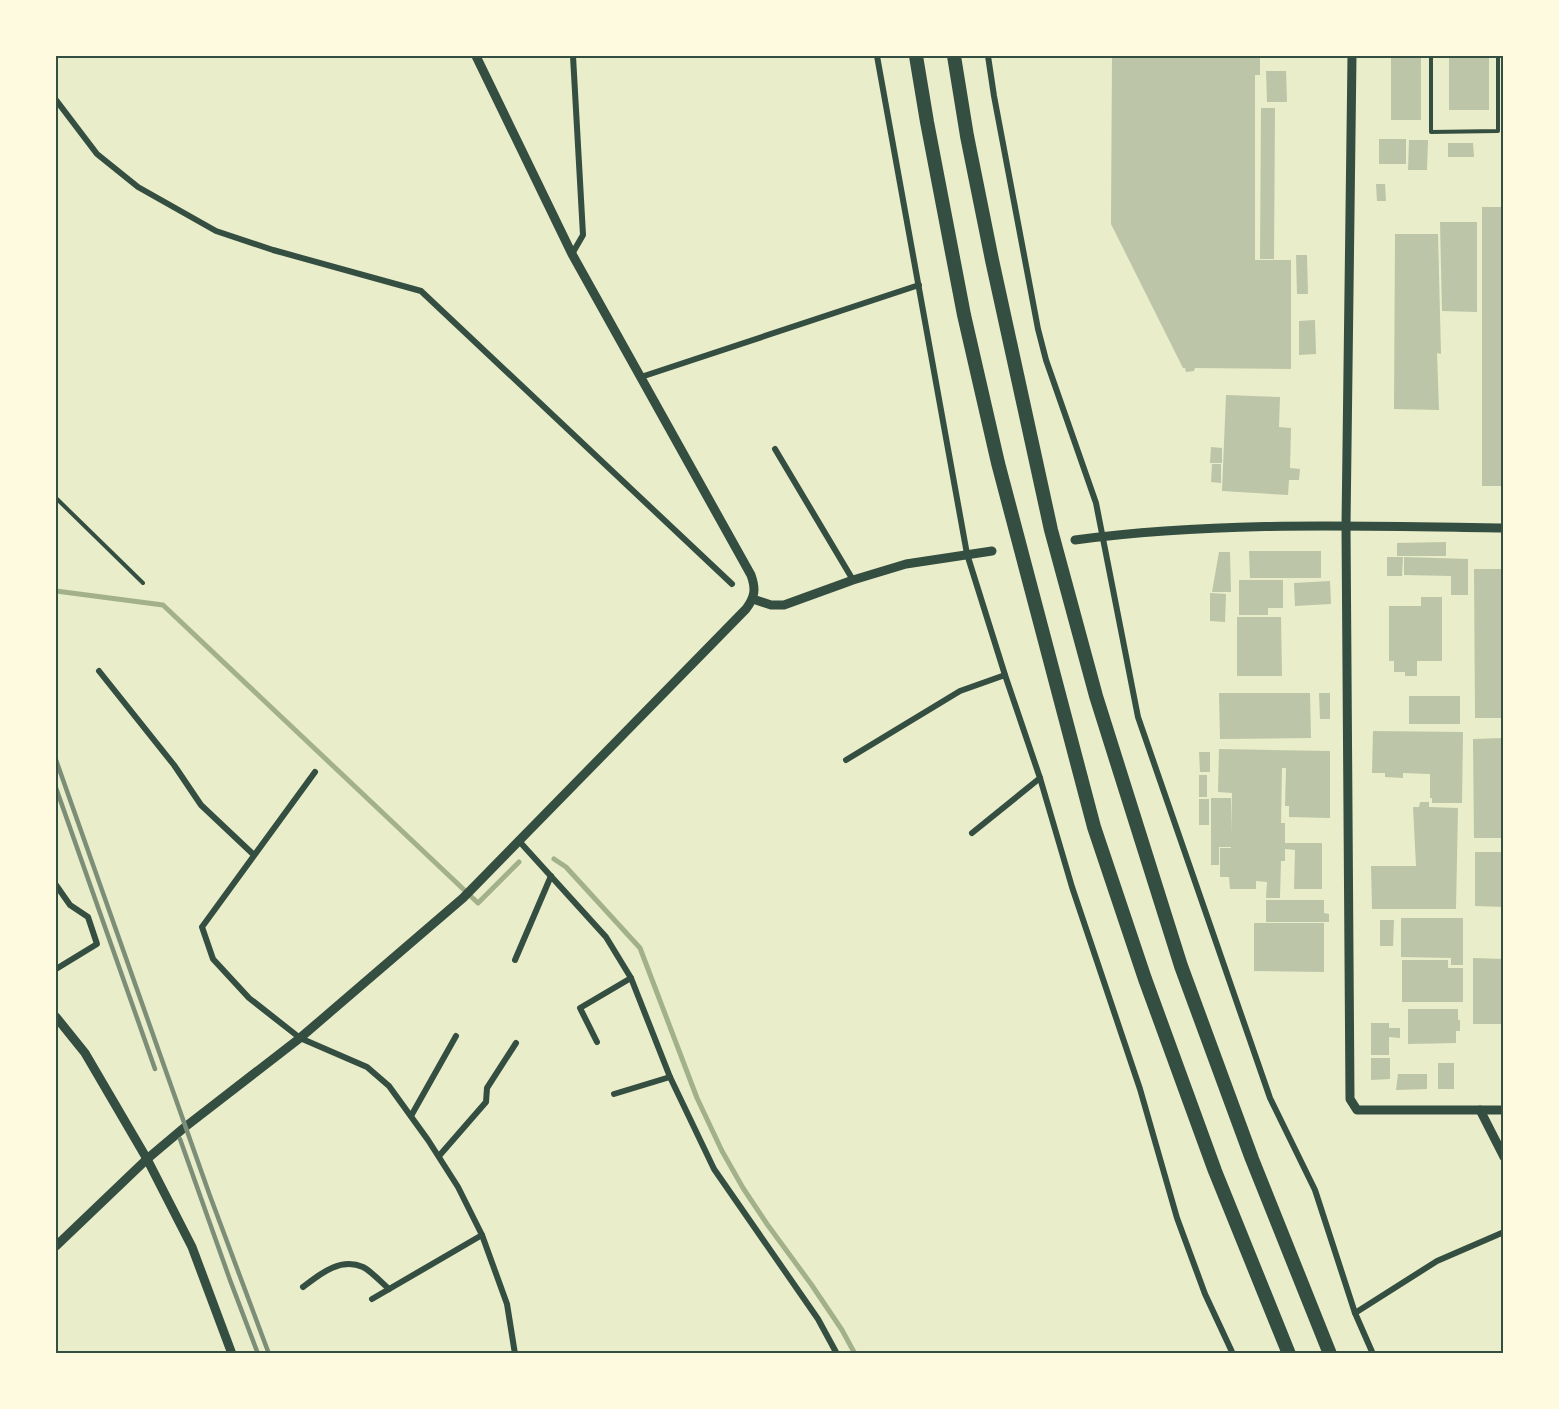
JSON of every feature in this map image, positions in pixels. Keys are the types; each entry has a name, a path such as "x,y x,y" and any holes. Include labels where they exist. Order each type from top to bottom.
{"highway":[{"path":"916,56 964,315 998,463 1094,826 1145,979 1215,1171 1288,1353"},
{"path":"954,56 967,136 992,260 1051,531 1096,696 1181,966 1252,1159 1330,1353"}],"street":[{"path":"56,1246 185,1126 300,1038 463,898 753,599 755,588 751,576 572,254 476,56"},
{"path":"572,254 583,235 573,56"},
{"path":"878,56 967,554 1040,778 1072,887 1140,1089 1177,1218 1205,1294 1233,1353"},
{"path":"988,56 1038,329 1046,360 1096,503 1138,717 1270,1098 1315,1190 1355,1313 1373,1353"},
{"path":"1352,56 1346,526 1350,1099 1357,1110 1503,1110"},
{"path":"56,100 98,154 138,187 216,231 273,250 421,291 732,584"},
{"path":"641,377 919,285"},
{"path":"775,449 853,580"},
{"path":"1075,540 1199,528 1346,526 1503,528"},
{"path":"753,599 771,605 784,605 906,564 992,551"},
{"path":"99,671 174,765 201,805 254,855"},
{"path":"846,760 960,691 1005,675"},
{"path":"315,772 202,927 213,959 249,998 300,1038 367,1067 389,1086 439,1156 458,1187 482,1235 507,1304 515,1353"},
{"path":"972,833 1040,778"},
{"path":"519,841 606,937 631,978 670,1077 714,1169 818,1319 837,1353"},
{"path":"515,960 551,876"},
{"path":"56,885 70,905 88,917 97,944 56,969"},
{"path":"597,1042 580,1008 631,978"},
{"path":"56,1017 85,1053 147,1159 192,1247 232,1353"},
{"path":"411,1116 456,1036"},
{"path":"439,1156 486,1102 487,1088 516,1043"},
{"path":"614,1094 670,1077"},
{"path":"1480,1110 1503,1157"},
{"path":"1355,1313 1437,1261 1503,1232"},
{"path":"372,1299 482,1235"},
{"path":"303,1287 330,1268 345,1263 363,1268 389,1289"}],"lane":[{"path":"1431,56 1431,132 1498,131 1498,56"},
{"path":"56,498 143,583"}],"building":[{"path":"1112,56 1260,56 1260,75 1255,75 1255,260 1291,260 1291,369 1195,368 1194,371 1186,372 1183,368 1111,224"},
{"path":"1382,56 1421,56 1421,120 1391,120 1391,58 1382,58"},
{"path":"1449,56 1489,56 1489,110 1449,110"},
{"path":"1266,71 1286,71 1287,102 1267,102"},
{"path":"1261,108 1275,108 1274,259 1260,259"},
{"path":"1379,139 1406,139 1406,164 1379,164"},
{"path":"1409,140 1428,140 1427,170 1408,170"},
{"path":"1448,143 1473,143 1474,157 1448,157"},
{"path":"1376,184 1385,184 1386,201 1377,201"},
{"path":"1482,207 1504,207 1504,486 1482,486"},
{"path":"1440,222 1477,222 1477,312 1442,311"},
{"path":"1395,234 1438,234 1441,354 1437,353 1439,410 1394,409"},
{"path":"1296,255 1307,255 1308,294 1297,294"},
{"path":"1315,320 1316,354 1299,355 1299,321"},
{"path":"1226,395 1280,397 1279,427 1291,428 1290,468 1300,469 1299,480 1289,480 1288,495 1222,491"},
{"path":"1211,447 1222,448 1222,463 1210,463"},
{"path":"1212,464 1221,464 1221,483 1211,482"},
{"path":"1446,542 1446,556 1397,556 1397,543"},
{"path":"1249,551 1321,551 1321,578 1250,578"},
{"path":"1219,552 1230,552 1231,592 1212,592"},
{"path":"1387,557 1403,557 1402,576 1387,576"},
{"path":"1404,557 1468,559 1468,595 1451,595 1451,576 1404,575"},
{"path":"1474,569 1504,569 1504,718 1475,718"},
{"path":"1239,580 1283,580 1283,608 1268,608 1268,615 1239,615"},
{"path":"1330,581 1331,604 1295,606 1294,583"},
{"path":"1210,593 1226,594 1225,622 1210,621"},
{"path":"1421,597 1442,597 1442,661 1417,661 1417,676 1405,676 1405,672 1394,672 1394,661 1389,661 1389,606 1421,606"},
{"path":"1237,617 1281,617 1282,676 1237,676"},
{"path":"1219,693 1310,693 1311,738 1220,739"},
{"path":"1319,693 1330,693 1330,719 1320,719"},
{"path":"1409,696 1460,696 1460,724 1409,724"},
{"path":"1373,731 1463,732 1462,803 1432,803 1430,774 1403,773 1403,778 1385,777 1385,773 1372,773"},
{"path":"1504,738 1504,838 1474,838 1473,739"},
{"path":"1219,749 1330,751 1330,818 1289,817 1289,806 1285,806 1286,768 1282,768 1281,823 1285,823 1285,843 1322,843 1322,889 1294,889 1295,850 1285,849 1285,861 1281,861 1280,898 1266,898 1267,882 1256,881 1256,889 1230,889 1229,877 1220,877 1220,848 1231,847 1219,847 1219,865 1211,865 1211,798 1231,798 1231,833 1232,793 1218,792"},
{"path":"1199,752 1210,752 1210,772 1200,772"},
{"path":"1199,775 1207,775 1207,797 1199,797"},
{"path":"1199,799 1209,799 1209,825 1199,825"},
{"path":"1420,802 1429,802 1429,807 1458,808 1456,909 1372,909 1371,866 1416,866 1413,807 1419,807"},
{"path":"1501,847 1504,847 1504,907 1475,906 1475,852 1501,852"},
{"path":"1266,900 1324,900 1324,913 1329,914 1329,922 1266,922"},
{"path":"1401,918 1463,918 1463,965 1451,965 1451,958 1401,957"},
{"path":"1380,920 1394,920 1393,946 1380,946"},
{"path":"1254,923 1324,923 1324,972 1254,971"},
{"path":"1473,958 1504,959 1504,1024 1473,1024"},
{"path":"1402,960 1448,960 1448,968 1463,968 1463,1002 1402,1002"},
{"path":"1408,1009 1458,1009 1460,1031 1456,1031 1456,1043 1408,1044"},
{"path":"1371,1023 1389,1023 1389,1028 1400,1028 1400,1038 1389,1037 1389,1055 1371,1055"},
{"path":"1371,1058 1390,1058 1390,1079 1371,1080"},
{"path":"1438,1063 1454,1063 1454,1089 1438,1089"},
{"path":"1398,1074 1427,1074 1427,1089 1396,1090"}],"waterway":[{"path":"56,591 163,605 478,903 519,862"},
{"path":"554,859 566,867 640,948 697,1098 722,1151 743,1188 811,1284 855,1354"}],"railway":[{"path":"56,760 210,1196 269,1354"},
{"path":"56,788 155,1069"},
{"path":"180,1139 258,1354"}]}
